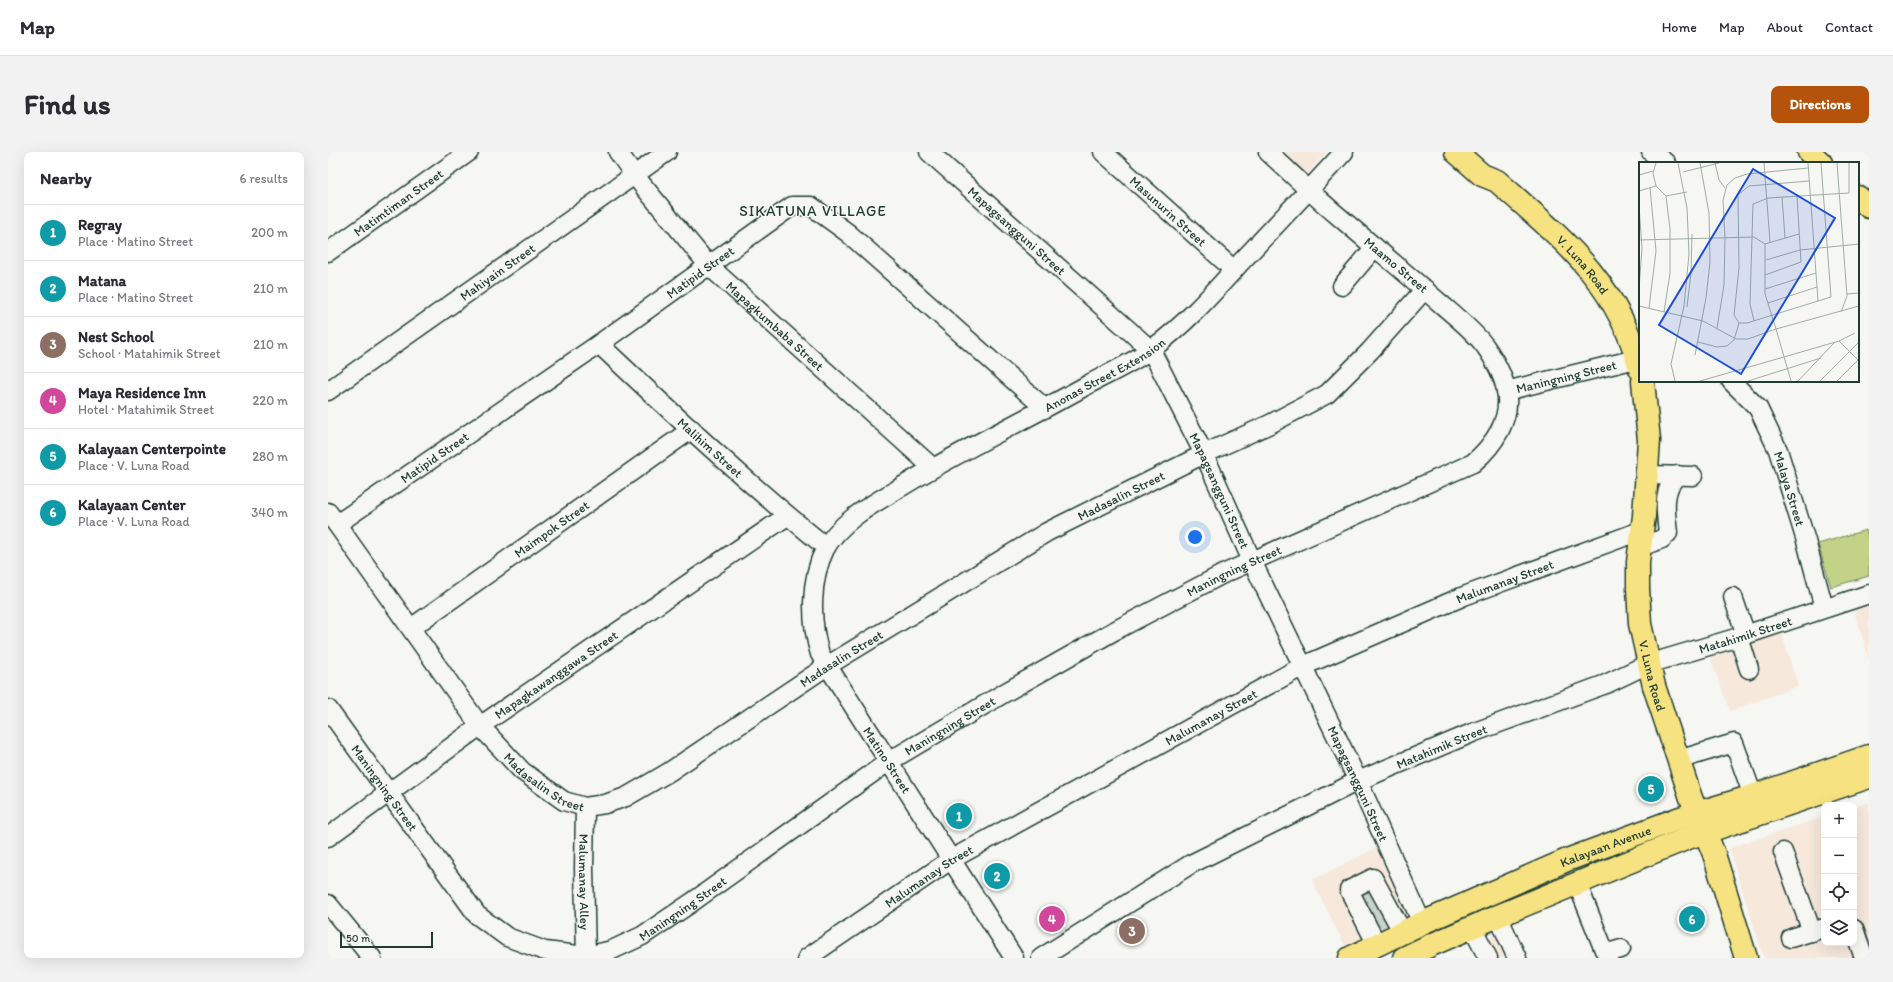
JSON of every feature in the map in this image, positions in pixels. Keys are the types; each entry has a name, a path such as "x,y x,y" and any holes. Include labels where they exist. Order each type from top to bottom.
{"main road":[{"name":"V. Luna Road","path":"1456,152 1482,175 1497,181 1584,261 1614,304 1634,343 1639,362"},
{"name":"V. Luna Road","path":"1475,152 1490,166 1497,181"},
{"path":"1809,152 1820,162"},
{"path":"1859,198 1869,207"},
{"name":"V. Luna Road","path":"1643,382 1650,440 1638,588 1639,609 1648,664 1678,760 1691,798 1702,823 1746,958"},
{"name":"Kalayaan Avenue","path":"1404,958 1431,944 1577,883 1702,823 1753,796 1869,756"},
{"name":"Kalayaan Avenue","path":"1350,958 1381,914 1567,860 1680,818 1702,823 1869,777"}],"street":[{"name":"Matimtiman Street","path":"328,252 469,152"},
{"name":"Mapagkumbaba Street","path":"618,152 634,176 709,266 932,467"},
{"name":"Mahiyain Street","path":"328,391 667,152"},
{"name":"Mapagsangguni Street","path":"929,152 1151,350 1204,454 1252,561 1358,781 1381,914"},
{"name":"Masunurin Street","path":"1103,152 1234,270"},
{"name":"Maamo Street","path":"1268,152 1309,190 1425,289 1471,331 1484,345 1501,373 1506,391"},
{"name":"Anonas Street Extension","path":"826,547 836,534 868,507 932,467 1044,409 1151,350 1184,324 1344,152"},
{"path":"1651,152 1665,162"},
{"name":"Matipid Street","path":"332,518 599,344 792,206 811,206 848,232 1044,409"},
{"path":"1342,286 1375,247"},
{"name":"Madasalin Street","path":"332,518 480,726 508,757 532,778 564,801 585,807 605,804 632,794 669,772 827,666 1047,532 1204,454 1270,424 1327,394 1370,351 1425,289"},
{"name":"Malihim Street","path":"599,344 787,516 826,547"},
{"name":"Maningning Street","path":"328,709 477,915 513,940 546,951 586,957 612,950 642,936 691,903 888,762 1006,692 1114,631 1223,574 1473,463 1495,440 1502,426 1506,412 1506,391 1639,362"},
{"name":"Malaya Street","path":"1732,382 1758,408 1778,450 1806,541 1824,608"},
{"name":"Maimpok Street","path":"411,628 692,429"},
{"name":"Malumanay Street","path":"807,958 952,859 1303,666 1464,596 1641,538 1662,539 1668,533 1666,496 1671,484 1686,475 1647,475"},
{"name":"Mapagkawanggawa Street","path":"328,837 389,794 480,726 787,516"},
{"name":"Matino Street","path":"826,547 817,575 814,604 816,640 820,654 1014,958"},
{"name":"Matahimik Street","path":"1041,958 1191,864 1358,781 1472,733 1606,684 1648,664 1742,636 1869,594"},
{"path":"1733,597 1749,669"},
{"path":"1678,760 1734,743 1753,796"},
{"name":"Malumanay Alley","path":"585,807 584,868 586,957"},
{"path":"1783,852 1818,930 1791,938"},
{"path":"1577,883 1604,950 1608,953 1622,949"},
{"path":"328,904 372,958"},
{"path":"1498,916 1517,958"},
{"path":"1472,927 1488,958"},
{"path":"1857,938 1864,958"}],"shaded area":[{"path":"1279,152 1327,152 1305,176"},
{"path":"1869,605 1869,659 1854,610"},
{"path":"1781,632 1798,686 1730,711 1710,657"},
{"path":"1869,802 1869,958 1764,958 1729,848 1821,818 1821,946 1857,946 1857,806"},
{"path":"1384,844 1417,917 1348,952 1312,880"},
{"path":"1509,929 1521,958 1484,958 1476,943"}],"green space":[{"path":"1866,530 1869,541 1869,576 1831,587 1818,544"}],"tunnel":[{"path":"1364,899 1375,893"},
{"path":"1370,912 1382,907"},
{"path":"1377,925 1388,919"}],"place":[{"name":"Kalayaan Centerpointe","path":"1651,789"},
{"name":"Regray","path":"959,816"},
{"name":"Matana","path":"997,876"},
{"name":"Maya Residence Inn","path":"1052,919"},
{"name":"Kalayaan Center","path":"1692,919"},
{"name":"Nest School","path":"1132,931"}],"district":[{"name":"SIKATUNA VILLAGE","path":"813,211"}]}
